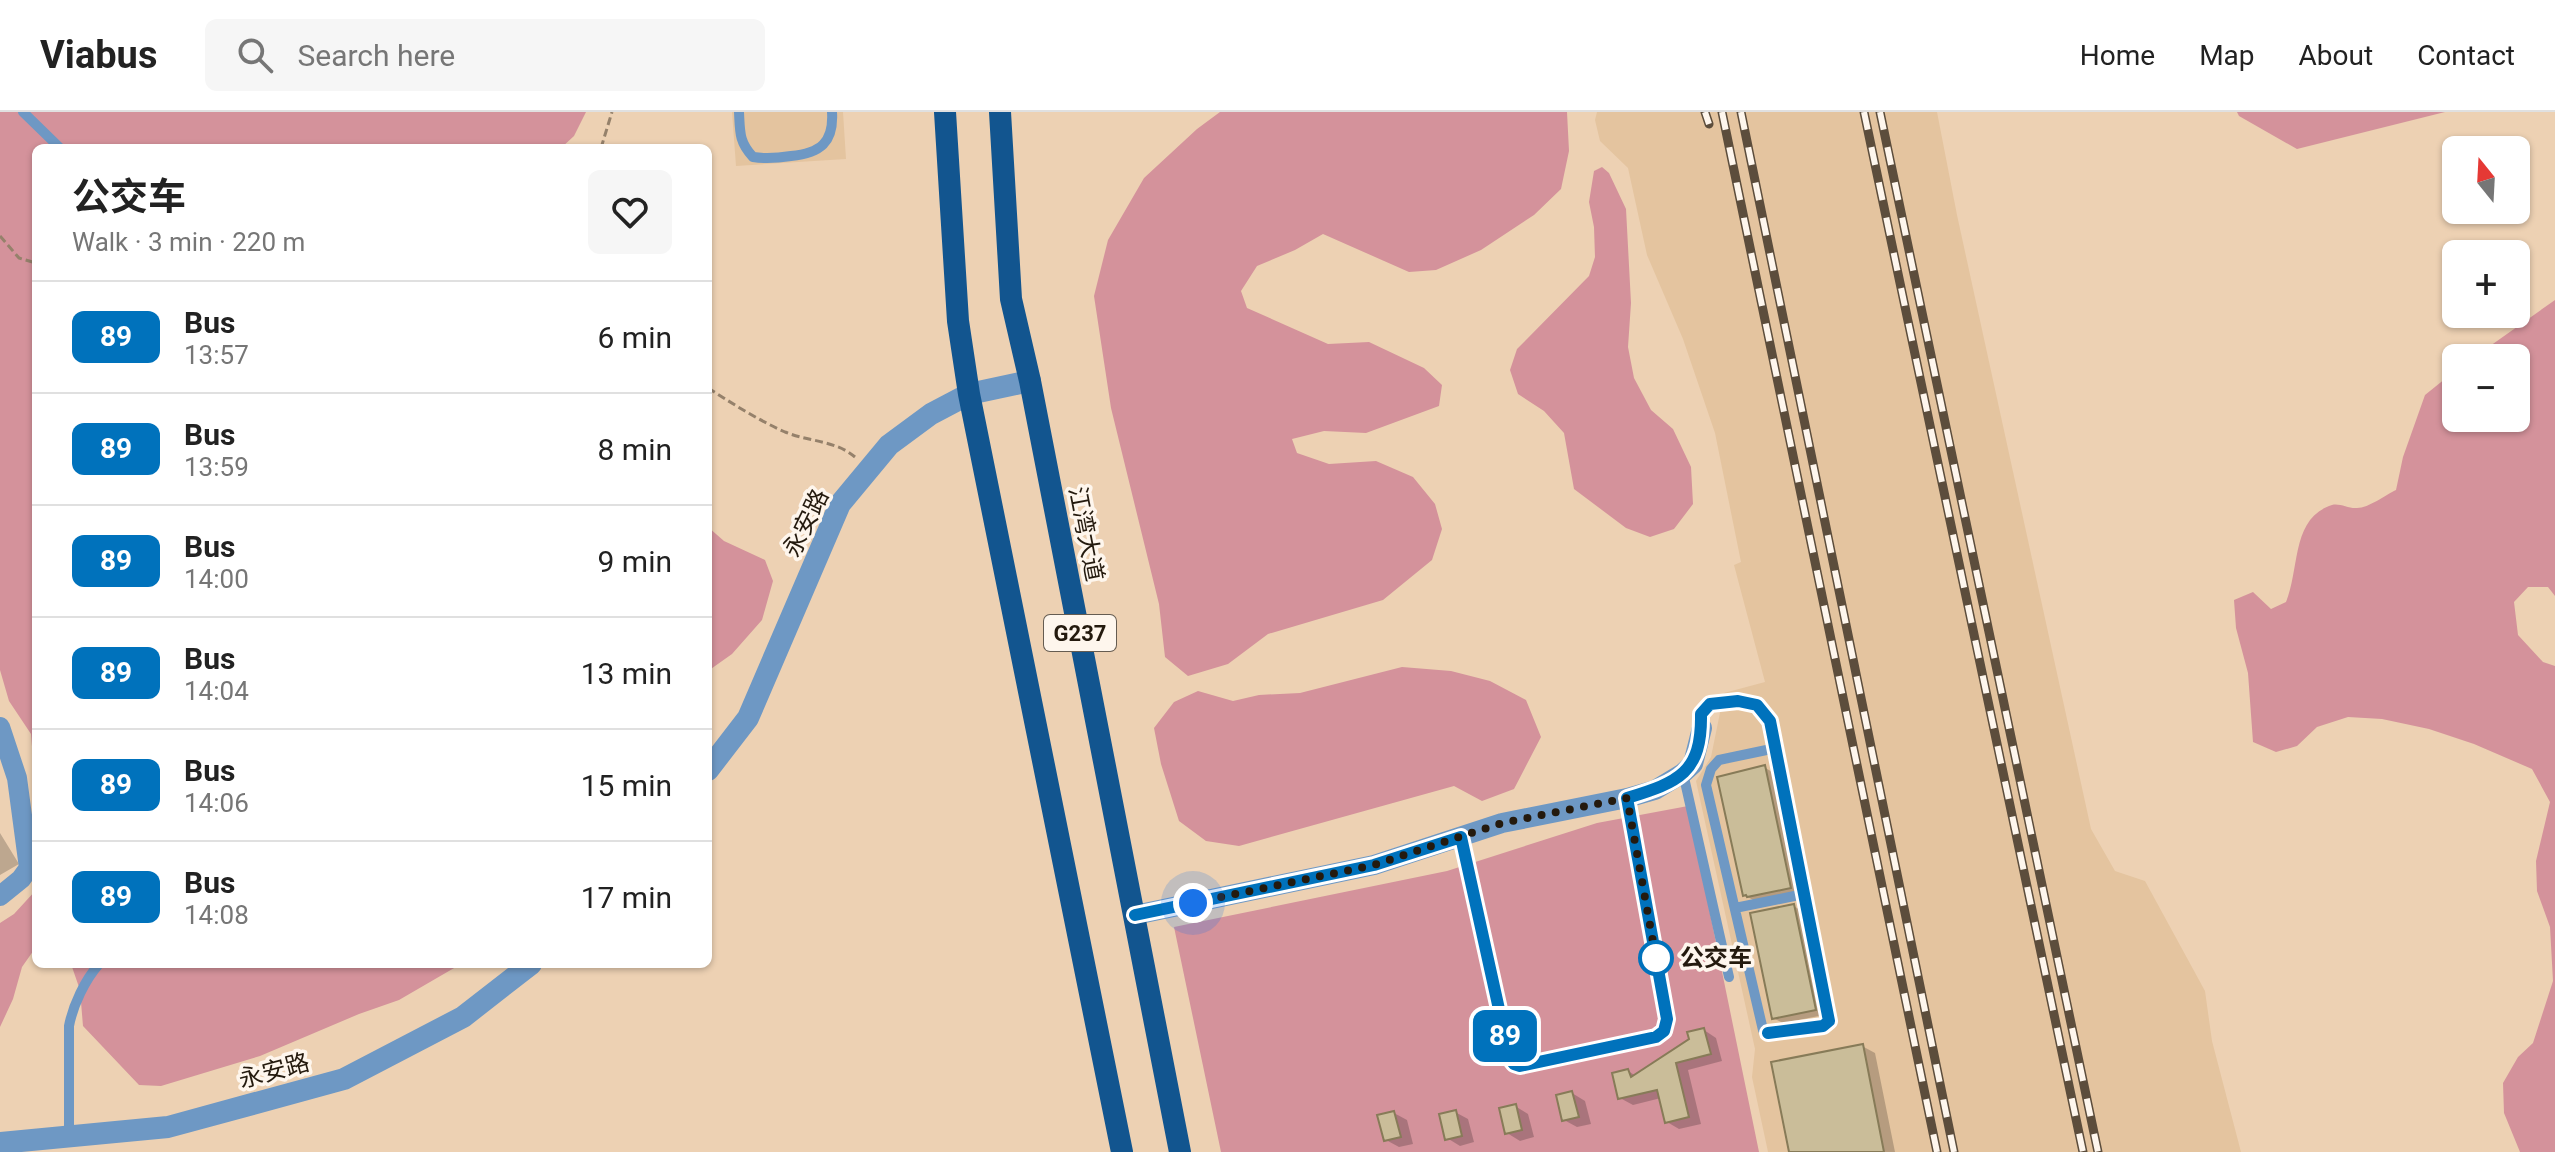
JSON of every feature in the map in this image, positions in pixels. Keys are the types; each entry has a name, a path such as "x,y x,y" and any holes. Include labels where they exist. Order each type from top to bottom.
{"highway":[{"name":"G237","path":"945,112 958,321 969,394 1122,1152"},
{"name":"江湾大道","path":"1000,112 1011,299 1030,381 1180,1152"}],"street":[{"name":"永安路","path":"712,765 748,718 840,504 889,445 931,414 969,394 1030,381"},
{"path":"0,727 17,778 29,868 0,896"},
{"path":"1135,915 1374,865 1502,823 1655,790 1693,764 1702,728"},
{"name":"永安路","path":"0,1143 168,1127 344,1079 463,1017 526,968"}],"lane":[{"path":"23,112 56,144"},
{"path":"739,112 744,147 753,157 766,159 810,154 822,146 830,136 832,112"},
{"path":"1702,728 1701,714 1710,704 1738,701 1757,705 1770,721 1776,748 1829,1021 1823,1026 1768,1033 1763,1030 1706,785 1711,769 1719,760 1776,748"},
{"path":"1683,773 1729,977"},
{"path":"1461,837 1510,1059 1514,1064 1520,1066 1656,1037 1664,1031 1667,1019 1627,798"},
{"path":"1735,908 1804,894"},
{"path":"69,1136 69,1026 71,1014 97,968"}],"path":[{"path":"602,144 612,112"},
{"path":"0,236 19,258 32,262"},
{"path":"712,391 746,413 788,433 844,448 869,469"}],"shaded area":[{"path":"0,112 586,112 574,136 565,144 32,144 32,747 31,734 9,701 0,670"},
{"path":"732,112 843,112 846,159 736,166"},
{"path":"1220,112 1567,112 1569,151 1561,189 1534,215 1481,250 1436,270 1409,272 1323,234 1257,266 1241,291 1247,308 1328,344 1369,342 1424,368 1442,385 1439,406 1366,433 1324,431 1292,439 1297,453 1329,464 1376,461 1413,477 1435,504 1442,529 1432,560 1383,600 1268,634 1228,664 1188,676 1165,657 1159,604 1111,408 1094,296 1108,240 1144,178"},
{"path":"1597,112 1937,112 2091,829 2115,871 2145,881 2205,991 2212,1041 2241,1152 1768,1152 1752,1077 1755,1049 1696,781 1711,757 1724,693 1765,682 1734,565 1741,562 1715,433 1683,339 1647,255 1628,168 1600,141 1595,120"},
{"path":"2237,112 2445,112 2297,149"},
{"path":"1602,167 1609,173 1626,209 1631,303 1628,347 1634,378 1651,410 1673,429 1691,467 1693,504 1674,529 1650,537 1626,528 1574,489 1564,433 1544,411 1518,394 1510,370 1517,349 1589,276 1595,257 1589,202 1594,171"},
{"path":"2555,300 2555,596 2548,587 2528,587 2514,602 2518,635 2543,662 2555,666 2555,1152 2520,1152 2504,1113 2503,1083 2518,1057 2533,1043 2553,981 2550,927 2537,891 2536,861 2550,802 2532,769 2429,729 2382,719 2348,717 2317,727 2297,746 2276,752 2253,742 2248,673 2236,628 2234,600 2253,592 2271,609 2286,602 2299,546 2309,521 2332,505 2362,507 2396,490 2403,457 2425,395 2442,381 2442,432 2530,432 2530,344 2493,344 2515,328 2530,328 2530,318"},
{"path":"712,530 724,541 765,560 773,581 762,620 732,654 712,668"},
{"path":"1402,667 1451,671 1490,681 1526,700 1541,737 1514,789 1482,801 1454,786 1239,846 1206,841 1179,821 1161,764 1154,728 1174,702 1198,691 1233,701 1259,695 1300,693"},
{"path":"1688,806 1759,1152 1221,1152 1174,927 1447,871 1597,823"},
{"path":"32,894 32,953 22,967 13,999 0,1027 0,923 14,914"},
{"path":"72,968 454,968 399,1000 260,1056 161,1086 139,1085 83,1026 80,990"}],"building":[{"path":"1765,765 1791,888 1747,897 1743,896 1717,777"},
{"path":"1794,904 1816,1010 1772,1019 1750,913"},
{"path":"1704,1028 1711,1054 1676,1063 1689,1117 1665,1123 1657,1090 1618,1099 1612,1073 1628,1069 1631,1077 1689,1039 1687,1032"},
{"path":"1863,1044 1884,1152 1789,1152 1771,1062"},
{"path":"1572,1091 1579,1117 1562,1121 1556,1095"},
{"path":"1516,1104 1522,1130 1505,1134 1499,1108"},
{"path":"1456,1110 1462,1136 1445,1140 1439,1114"},
{"path":"1394,1111 1401,1137 1384,1141 1377,1115"}],"railway":[{"path":"1705,112 1709,124"},
{"path":"1722,112 1937,1152"},
{"path":"1741,112 1954,1152"},
{"path":"1864,112 2083,1152"},
{"path":"1880,112 2098,1152"}],"bus line":[{"name":"89","path":"1135,915 1374,865 1461,837 1510,1059 1514,1064 1520,1066 1656,1037 1664,1031 1667,1019 1627,798 1655,790 1683,773 1693,764 1697,754 1701,714 1710,704 1738,701 1757,705 1770,721 1829,1021 1823,1026 1768,1033"}],"place":[{"name":"公交车","path":"1656,958"}],"route":[{"path":"1193,903 1374,865 1502,823 1627,798 1657,964 1656,958"}]}
